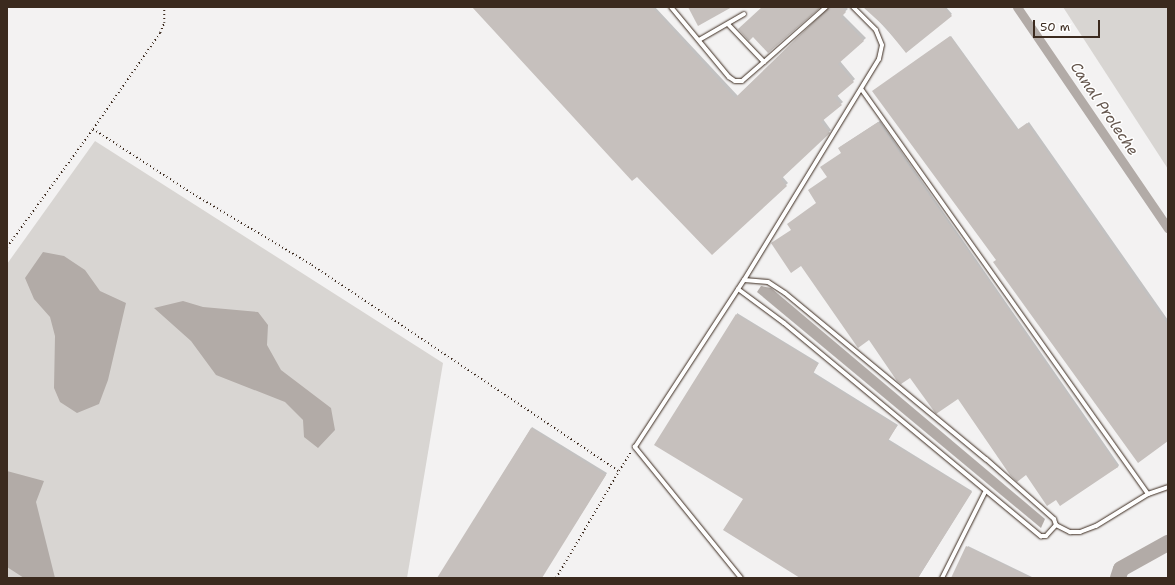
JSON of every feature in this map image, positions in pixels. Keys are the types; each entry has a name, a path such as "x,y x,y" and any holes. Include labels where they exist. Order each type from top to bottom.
{"lane":[{"path":"672,7 735,81 742,80 826,7"},
{"path":"740,578 635,447 744,280 862,90 879,59 882,45 876,30 853,7"},
{"path":"699,40 744,14"},
{"path":"728,24 764,62"},
{"path":"862,90 1148,494"},
{"path":"744,280 768,282 786,293 986,459 1054,519 1056,525 1070,532 1080,532 1096,526 1148,494 1168,487"},
{"path":"738,289 784,323 986,492 1041,536 1046,536 1056,525"},
{"path":"942,578 986,492"}],"path":[{"path":"7,247 94,129 160,32 164,23 164,7"},
{"path":"94,129 193,194 312,265 619,471"},
{"path":"556,578 619,471 635,447"}],"shaded area":[{"path":"1063,7 1168,7 1168,169"},
{"path":"95,141 443,363 407,578 7,578 7,264"},
{"path":"43,252 64,256 85,270 100,291 126,303 108,380 99,404 77,413 60,402 54,388 55,336 50,317 34,299 25,278"},
{"path":"761,286 771,288 1045,519 1041,528 757,292"},
{"path":"183,301 203,307 258,312 268,325 267,345 281,370 331,408 335,430 318,448 304,437 303,420 285,402 216,375 191,341 154,308"},
{"path":"7,471 44,481 36,502 55,578 24,578 7,567"}],"building":[{"path":"472,7 652,7 735,98 829,7 842,7 846,12 841,17 864,41 838,64 854,82 835,98 842,105 821,122 830,133 781,179 787,186 712,255 637,177 632,181"},
{"path":"688,7 732,7 698,26"},
{"path":"762,7 821,7 768,53 753,37 749,41 738,29"},
{"path":"863,7 944,7 952,16 906,53 885,27"},
{"path":"950,36 1017,130 1027,123 1168,325 1168,441 1138,463 993,262 996,260 872,91"},
{"path":"878,122 1118,467 1060,506 1056,500 1047,506 1026,475 1017,482 1010,475 958,399 936,414 910,378 901,384 897,381 869,340 858,348 801,266 791,273 771,243 791,230 787,224 816,203 808,190 827,177 820,167 841,153 838,148"},
{"path":"736,314 818,364 813,374 897,426 888,441 972,492 918,578 800,578 723,530 743,499 654,445"},
{"path":"531,428 606,475 542,578 437,578"},
{"path":"966,546 1031,578 951,578"}],"waterway":[{"name":"Canal Proleche","path":"1017,7 1168,228"},
{"path":"1118,578 1121,569 1168,543"}]}
